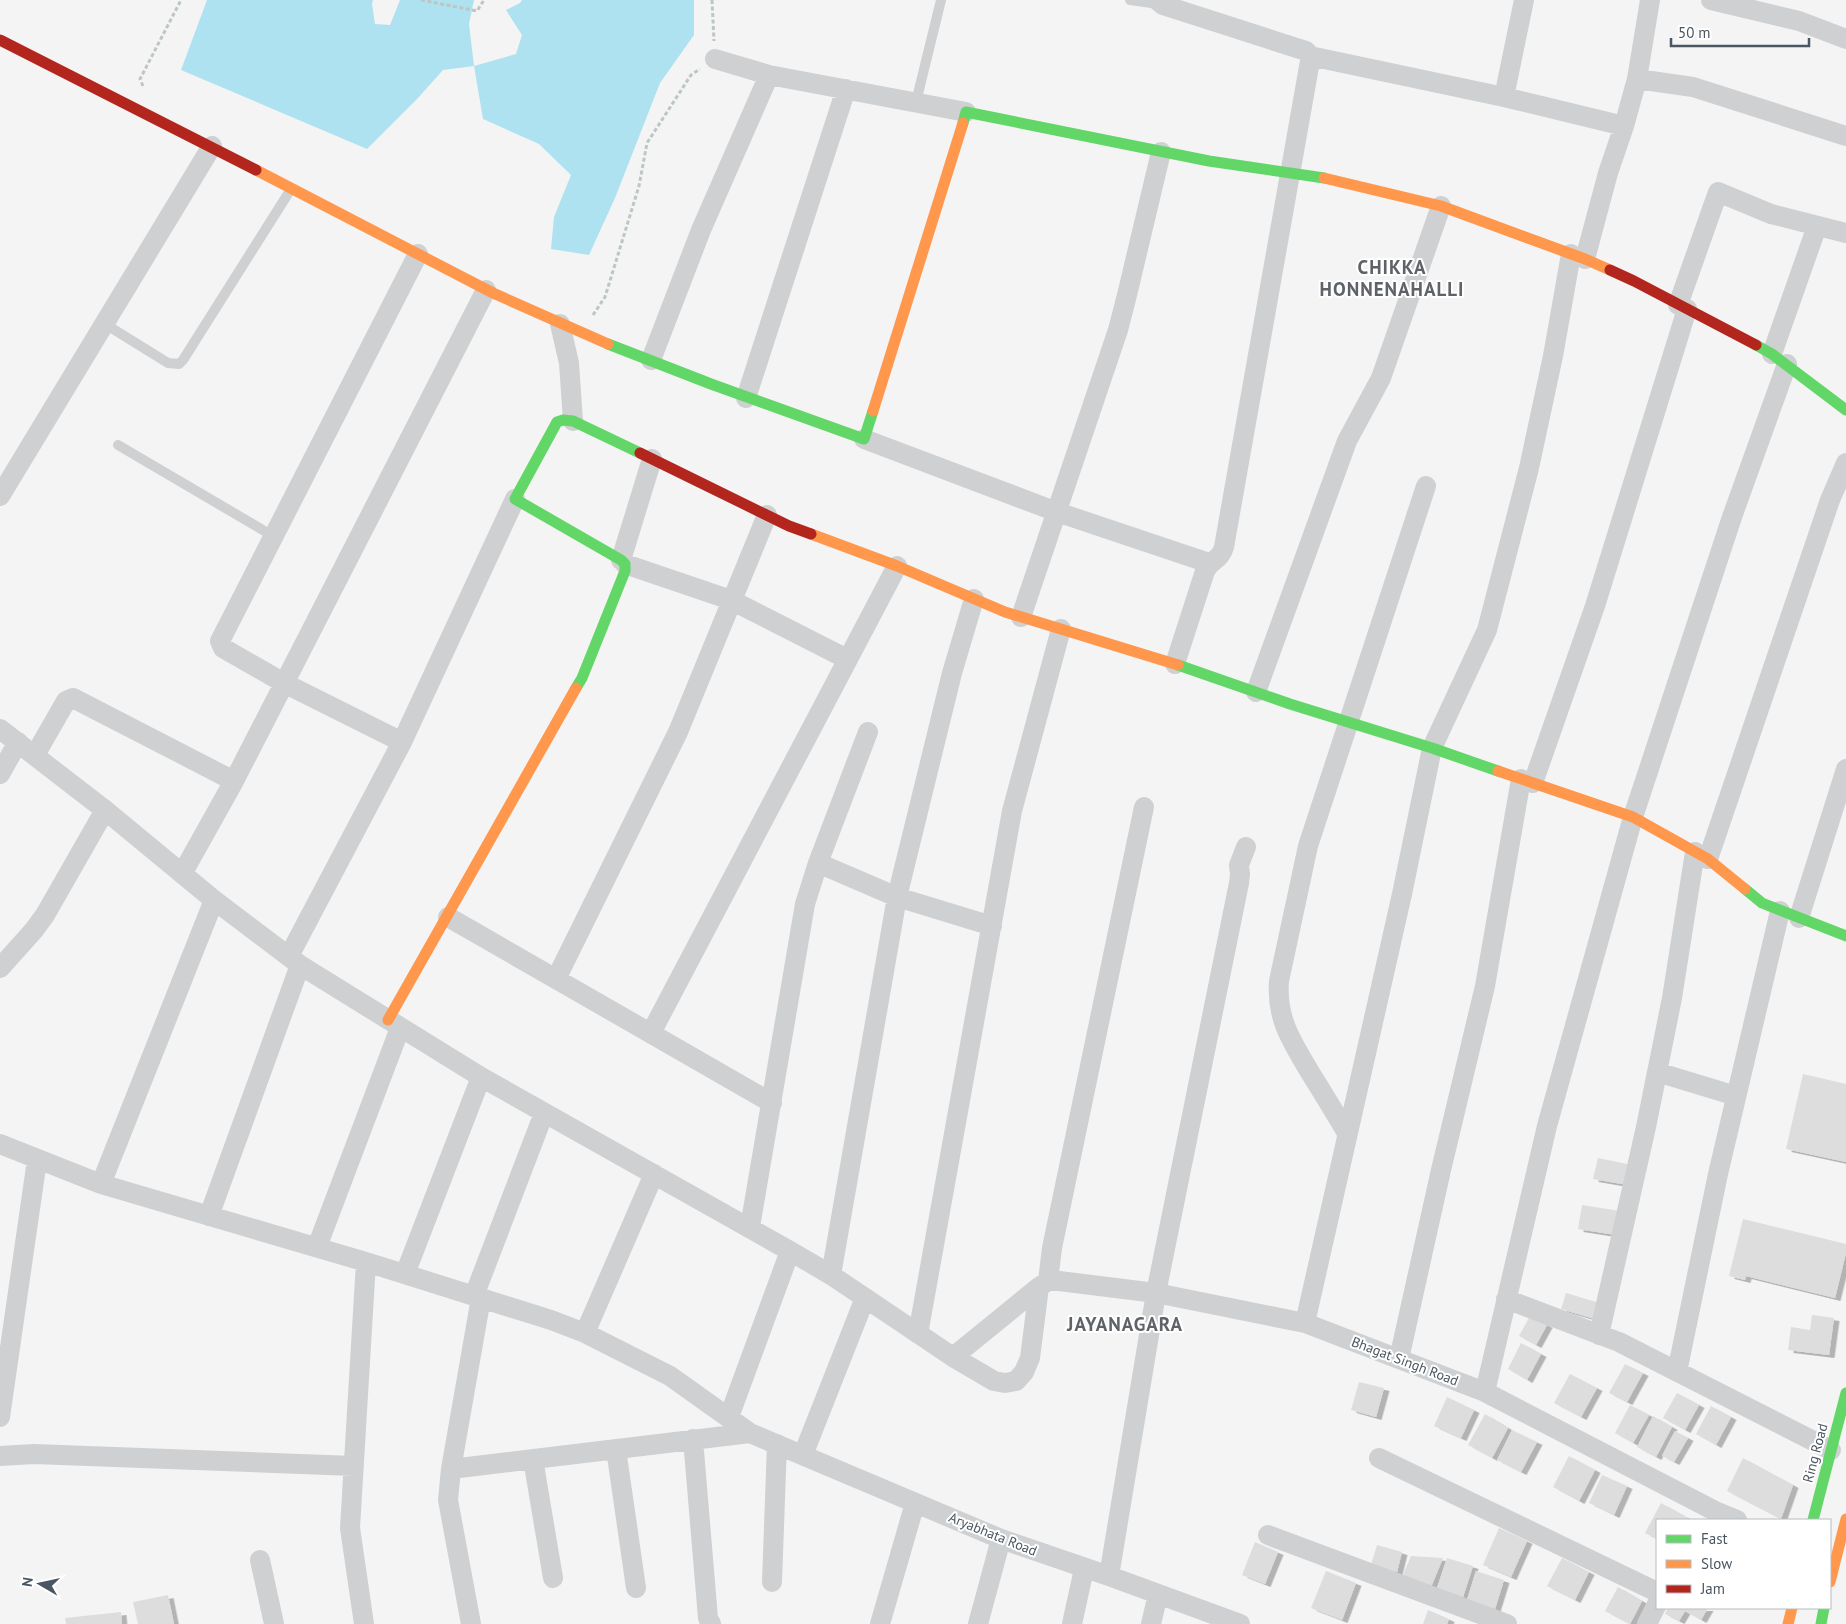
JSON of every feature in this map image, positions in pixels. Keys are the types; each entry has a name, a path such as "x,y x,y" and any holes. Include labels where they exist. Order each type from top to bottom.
{"street":[{"path":"1504,97 1524,0"},
{"path":"1305,1323 1402,894 1432,748 1487,630 1529,468 1553,356 1578,257 1624,126 1637,79 1650,0"},
{"path":"1710,0 1799,21 1846,39"},
{"path":"1160,2 1306,51 1310,56 1504,97 1624,126"},
{"path":"0,40 212,146 486,290 560,324 746,398 864,439 1057,512 1209,563"},
{"path":"1176,664 1205,571 1209,563 1219,558 1224,547 1291,174 1310,56"},
{"path":"715,59 769,75 916,102 1161,152 1322,178 1441,206 1578,257 1634,281 1779,359 1846,410"},
{"path":"651,360 701,230 769,75"},
{"path":"1637,79 1693,87 1846,136"},
{"path":"746,398 846,89"},
{"path":"864,439 966,112"},
{"path":"0,496 212,146"},
{"path":"1021,617 1118,330 1128,295 1161,152"},
{"path":"1399,1359 1441,1170 1485,986 1527,781 1595,606 1682,307 1718,192 1771,214 1846,233"},
{"path":"1256,692 1344,449 1381,378 1441,206"},
{"path":"1485,1392 1547,1126 1633,817 1732,518 1817,226"},
{"path":"402,742 284,683 222,648 220,645 222,636 418,254"},
{"path":"182,874 234,781 486,290"},
{"path":"560,324 570,363 573,421"},
{"path":"209,1216 294,960 402,742 515,499 557,422 563,420 573,421 789,526 897,566 1021,617 1176,664 1350,723 1432,748 1633,817 1701,856 1762,904 1846,936"},
{"path":"317,1248 394,1024 448,917 582,678 623,577 623,562 652,459"},
{"path":"1599,1335 1646,1126 1701,856 1830,500 1846,463"},
{"path":"1347,1133 1288,1035 1280,1009 1278,996 1279,981 1308,846 1350,723 1426,486"},
{"path":"515,499 623,562 731,600 847,659"},
{"path":"556,979 678,732 767,515"},
{"path":"651,1033 897,566"},
{"path":"831,1275 897,897 949,682 974,599"},
{"path":"918,1334 1012,811 1061,629"},
{"path":"35,755 66,701 73,698 234,781"},
{"path":"0,729 105,810 214,900 294,960 481,1077 790,1250 831,1275 953,1357 994,1381 1006,1383 1016,1381 1024,1372 1030,1358 1144,806"},
{"path":"750,1227 805,904 818,863 868,732"},
{"path":"0,774 18,742"},
{"path":"1677,1372 1736,1096 1790,914 1846,769"},
{"path":"0,968 45,915 105,810"},
{"path":"1109,1576 1156,1293 1239,883 1239,865 1246,847"},
{"path":"818,863 897,897 992,926"},
{"path":"101,1184 214,900"},
{"path":"448,917 772,1103"},
{"path":"1657,1072 1736,1096"},
{"path":"404,1274 481,1077"},
{"path":"471,1624 448,1500 451,1469 477,1297 544,1113"},
{"name":"Aryabhata Road","path":"0,1144 101,1184 366,1262 552,1320 585,1333 670,1376 750,1433 1001,1539 1240,1624"},
{"path":"0,1417 37,1160"},
{"path":"585,1333 654,1174"},
{"path":"728,1417 790,1250"},
{"path":"364,1624 350,1528 366,1262"},
{"name":"Bhagat Singh Road","path":"1044,1284 1059,1281 1156,1293 1305,1323 1485,1392 1712,1516 1730,1519"},
{"path":"953,1357 1044,1284"},
{"path":"803,1455 865,1298"},
{"path":"1506,1300 1618,1342 1831,1450"},
{"name":"Ring Road","path":"1813,1519 1846,1393"},
{"path":"451,1469 750,1433"},
{"path":"693,1440 710,1624"},
{"path":"772,1582 776,1444"},
{"path":"616,1449 636,1588"},
{"path":"0,1456 44,1455 354,1466"},
{"path":"1379,1458 1656,1592"},
{"path":"533,1459 553,1578"},
{"path":"880,1624 915,1503"},
{"path":"1832,1560 1846,1519"},
{"path":"1268,1535 1507,1624"},
{"path":"978,1624 1001,1539"},
{"path":"260,1560 274,1624"},
{"path":"1072,1624 1084,1569"},
{"path":"1151,1624 1158,1594"},
{"path":"1646,1624 1656,1606"},
{"path":"1788,1624 1792,1609"},
{"path":"1821,1624 1824,1609"}],"lane":[{"path":"916,102 941,0"},
{"path":"1130,0 1160,2"},
{"path":"105,324 168,363 179,364 292,188"},
{"path":"118,445 273,536"}],"path":[{"path":"144,88 140,79 181,0"},
{"path":"421,0 477,11 484,0"},
{"path":"591,316 605,297 639,186 647,143 691,75 715,59 712,0"}],"water":[{"path":"207,0 373,0 375,24 390,25 400,0 474,0 469,24 474,66 443,70 367,149 181,70"},
{"path":"522,0 694,0 694,35 660,83 615,198 589,255 551,249 554,217 571,175 539,144 483,119 474,66 516,54 522,35 506,10"}],"building":[{"path":"1803,1074 1846,1084 1846,1162 1786,1149"},
{"path":"1598,1158 1632,1165 1628,1185 1593,1179"},
{"path":"1582,1205 1620,1211 1616,1235 1578,1229"},
{"path":"1743,1219 1846,1244 1846,1253 1835,1298 1746,1276 1745,1280 1729,1276"},
{"path":"1566,1293 1603,1304 1598,1320 1561,1309"},
{"path":"1812,1315 1834,1318 1829,1355 1788,1350 1791,1327 1810,1330"},
{"path":"1530,1316 1547,1325 1536,1345 1519,1336"},
{"path":"1521,1343 1541,1354 1527,1380 1508,1369"},
{"path":"1625,1364 1643,1373 1627,1402 1609,1393"},
{"path":"1570,1374 1597,1388 1581,1417 1554,1403"},
{"path":"1359,1382 1384,1388 1376,1417 1351,1410"},
{"path":"1677,1393 1699,1405 1685,1430 1663,1418"},
{"path":"1447,1397 1474,1410 1461,1438 1434,1426"},
{"path":"1630,1405 1649,1415 1633,1443 1615,1433"},
{"path":"1711,1406 1731,1417 1716,1445 1696,1434"},
{"path":"1485,1414 1508,1428 1492,1458 1468,1445"},
{"path":"1653,1416 1672,1427 1656,1457 1637,1447"},
{"path":"1512,1430 1537,1442 1521,1472 1497,1460"},
{"path":"1675,1431 1688,1438 1674,1462 1662,1456"},
{"path":"1569,1456 1595,1470 1579,1501 1553,1487"},
{"path":"1743,1458 1793,1485 1781,1519 1727,1491"},
{"path":"1602,1475 1627,1486 1614,1515 1589,1503"},
{"path":"1661,1503 1688,1518 1656,1519 1656,1538 1645,1533"},
{"path":"1499,1528 1527,1541 1511,1577 1483,1565"},
{"path":"1255,1542 1278,1552 1265,1584 1242,1575"},
{"path":"1377,1545 1402,1552 1397,1572 1371,1565"},
{"path":"1411,1556 1443,1558 1431,1587 1403,1575"},
{"path":"1447,1558 1473,1566 1463,1597 1437,1588"},
{"path":"1562,1558 1589,1572 1575,1600 1547,1586"},
{"path":"1326,1571 1356,1583 1342,1620 1311,1608"},
{"path":"1476,1571 1504,1580 1495,1609 1467,1600"},
{"path":"1618,1587 1642,1601 1630,1624 1605,1611"},
{"path":"168,1595 174,1624 138,1624 133,1602"},
{"path":"1668,1609 1707,1609 1701,1620 1685,1611 1679,1621 1665,1614"},
{"path":"1428,1610 1449,1619 1447,1624 1423,1624"},
{"path":"121,1612 122,1624 66,1624 65,1618"}],"traffic: fast":[{"path":"963,123 966,112 1209,161 1324,178"},
{"path":"608,344 711,384 864,439 873,411"},
{"path":"1756,345 1772,354 1846,410"},
{"path":"576,688 582,678 625,571 625,564 515,499 557,422 563,420 573,421 640,453"},
{"path":"1178,665 1290,704 1432,748 1498,771"},
{"path":"1745,889 1762,903 1846,936"},
{"path":"1813,1519 1846,1393"},
{"path":"1821,1624 1824,1609"}],"traffic: slow":[{"path":"873,411 963,123"},
{"path":"256,170 493,293 608,344"},
{"path":"1324,178 1441,206 1610,270"},
{"path":"811,534 897,566 1005,612 1178,665"},
{"path":"388,1020 576,688"},
{"path":"1498,771 1633,817 1708,859 1745,889"},
{"path":"1831,1578 1846,1519"},
{"path":"1788,1624 1792,1609"}],"traffic: jam":[{"path":"0,40 256,170"},
{"path":"1610,270 1756,345"},
{"path":"640,453 789,526 811,534"}],"district":[{"name":"CHIKKA HONNENAHALLI","path":"1392,278"},
{"name":"JAYANAGARA","path":"1125,1324"}]}
